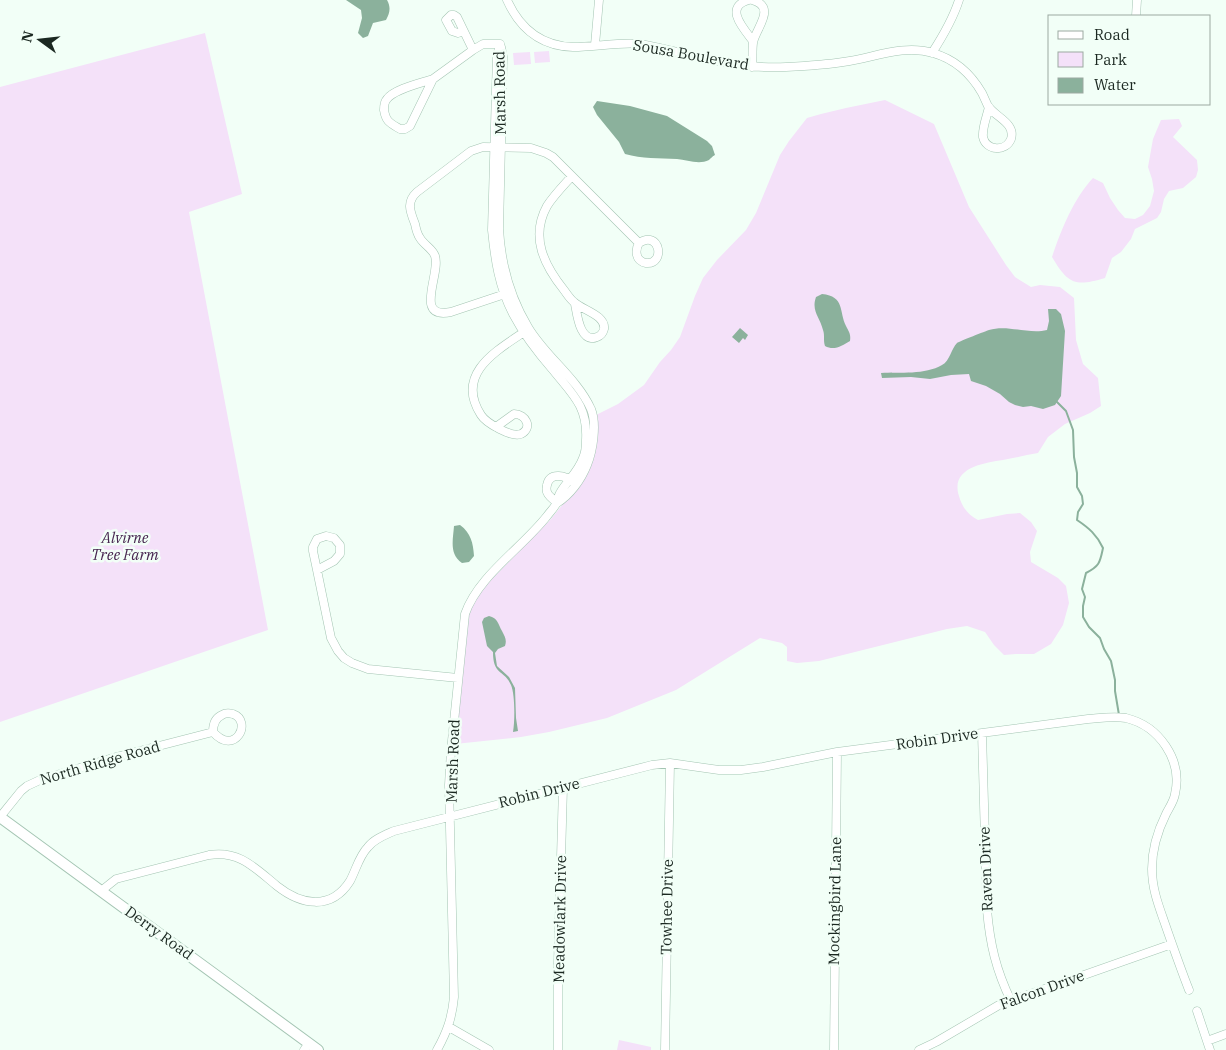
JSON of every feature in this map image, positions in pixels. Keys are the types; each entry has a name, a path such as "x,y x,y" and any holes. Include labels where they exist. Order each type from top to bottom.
{"main road":[{"name":"Derry Road","path":"0,817 102,891 306,1047 318,1050"}],"street":[{"name":"Sousa Boulevard","path":"507,0 514,14 527,30 545,41 561,46 640,44 723,63 785,67 843,62 900,51 917,50 932,53 958,65 968,74 981,91 989,107 1010,127 1010,141 1004,147 994,148 986,144 984,140 983,131 989,107"},
{"path":"595,45 599,0"},
{"path":"752,66 753,41 764,14 762,6 751,0 743,2 736,13 739,22 753,41"},
{"path":"932,53 948,27 959,0"},
{"path":"1136,0 1136,15"},
{"path":"433,79 410,126 406,129 400,129 388,123 384,107 387,98 400,90 433,79 473,50 463,30"},
{"name":"Marsh Road","path":"437,1050 448,1027 454,997 449,785 465,614 471,599 484,581 546,517 556,503 559,494 573,481 584,457 587,434 585,416 581,406 552,370 526,330 507,293 500,244 497,56 500,44 484,44 473,50"},
{"path":"507,293 440,314 433,310 430,302 436,259 434,253 420,238 410,207 411,200 414,194 471,151 483,147 531,148 546,153 553,157 639,243"},
{"path":"572,176 547,206 540,223 540,241 544,259 559,284 575,304 601,319 604,330 600,336 589,338 583,333 575,304"},
{"path":"496,427 486,422 478,409 474,394 475,379 479,369 486,360 526,330"},
{"path":"556,503 547,492 546,486 549,480 556,476 573,481"},
{"path":"317,570 334,561 340,554 340,545 330,536 321,537 315,543 313,552 331,638 344,658 368,669 458,678"},
{"name":"Robin Drive","path":"102,891 116,879 209,855 224,854 232,855 245,861 284,891 298,899 317,902 335,896 343,890 350,881 363,852 369,845 394,831 652,765 670,763 719,770 742,770 837,752 1091,718 1117,717 1132,720 1151,730 1162,740 1170,752 1175,766 1176,788 1155,842 1152,856 1152,871 1154,893 1189,990"},
{"name":"North Ridge Road","path":"0,817 21,791 40,780 116,757 213,732"},
{"name":"Raven Drive","path":"982,733 988,931 999,974 1011,1001"},
{"name":"Mockingbird Lane","path":"834,1050 837,752"},
{"name":"Towhee Drive","path":"665,1050 670,763"},
{"name":"Meadowlark Drive","path":"558,1050 558,964 563,787"},
{"name":"Falcon Drive","path":"919,1050 1011,1001 1172,944"},
{"path":"1197,1011 1209,1048 1226,1034"},
{"path":"448,1027 489,1050"}],"green space":[{"name":"Alvirne Tree Farm","path":"205,33 242,194 189,212 268,630 0,722 0,87"},
{"path":"549,51 550,62 535,63 534,52"},
{"path":"530,52 531,64 514,65 513,53"},
{"path":"885,100 934,124 969,207 1015,277 1031,287 1040,285 1060,287 1074,298 1076,340 1083,364 1098,378 1101,406 1065,424 1048,437 1038,453 978,465 964,473 959,479 957,487 962,504 971,516 978,520 1020,513 1031,522 1037,531 1030,552 1031,562 1058,578 1066,586 1069,603 1063,625 1051,644 1034,654 1004,655 985,632 967,626 947,629 819,661 797,663 787,661 787,647 782,643 760,638 676,690 607,718 521,737 455,744 469,611 473,601 551,519 567,499 593,458 597,435 596,415 618,404 644,385 671,350 680,337 703,278 717,260 746,230 756,213 780,155 807,118"},
{"path":"1179,119 1182,126 1173,137 1197,160 1198,170 1196,177 1183,188 1169,191 1157,218 1135,229 1131,239 1121,252 1112,258 1105,278 1079,282 1068,278 1052,257 1064,225 1086,186 1093,178 1103,183 1110,198 1125,218 1135,219 1143,215 1150,206 1154,191 1148,167 1153,139 1161,120"},
{"path":"619,1040 651,1047 651,1050 617,1050"}],"water":[{"path":"346,0 387,0 389,8 386,20 373,23 368,36 363,38 358,33 362,18 361,10"},
{"path":"597,101 630,106 667,116 707,141 712,146 715,155 709,160 697,162 644,158 625,154 619,142 597,115 593,107"},
{"path":"822,294 829,295 838,301 850,333 850,341 844,345 832,348 824,344 824,332 816,314 815,306 816,297"},
{"path":"1048,309 1056,309 1061,314 1065,331 1061,396 1055,405 1043,409 1015,405 986,386 971,381 969,374 930,379 911,377 882,378 881,373 928,370 942,365 947,361 957,343 989,330 1004,328 1033,331 1047,330 1049,321"},
{"path":"740,328 748,335 745,340 743,338 739,343 732,337"},
{"path":"460,525 467,531 472,543 474,556 469,562 462,563 453,551 454,526"},
{"path":"489,616 497,622 506,642 505,646 498,649 495,653 497,666 509,677 515,688 518,731 513,732 514,708 511,685 497,669 493,660 493,652 487,646 482,622 484,618"}],"waterway":[{"path":"1057,402 1066,411 1073,430 1077,487 1082,496 1083,504 1078,512 1077,520 1092,532 1103,548 1099,563 1086,573 1082,589 1085,597 1083,617 1089,627 1100,638 1111,661 1119,715"}]}
